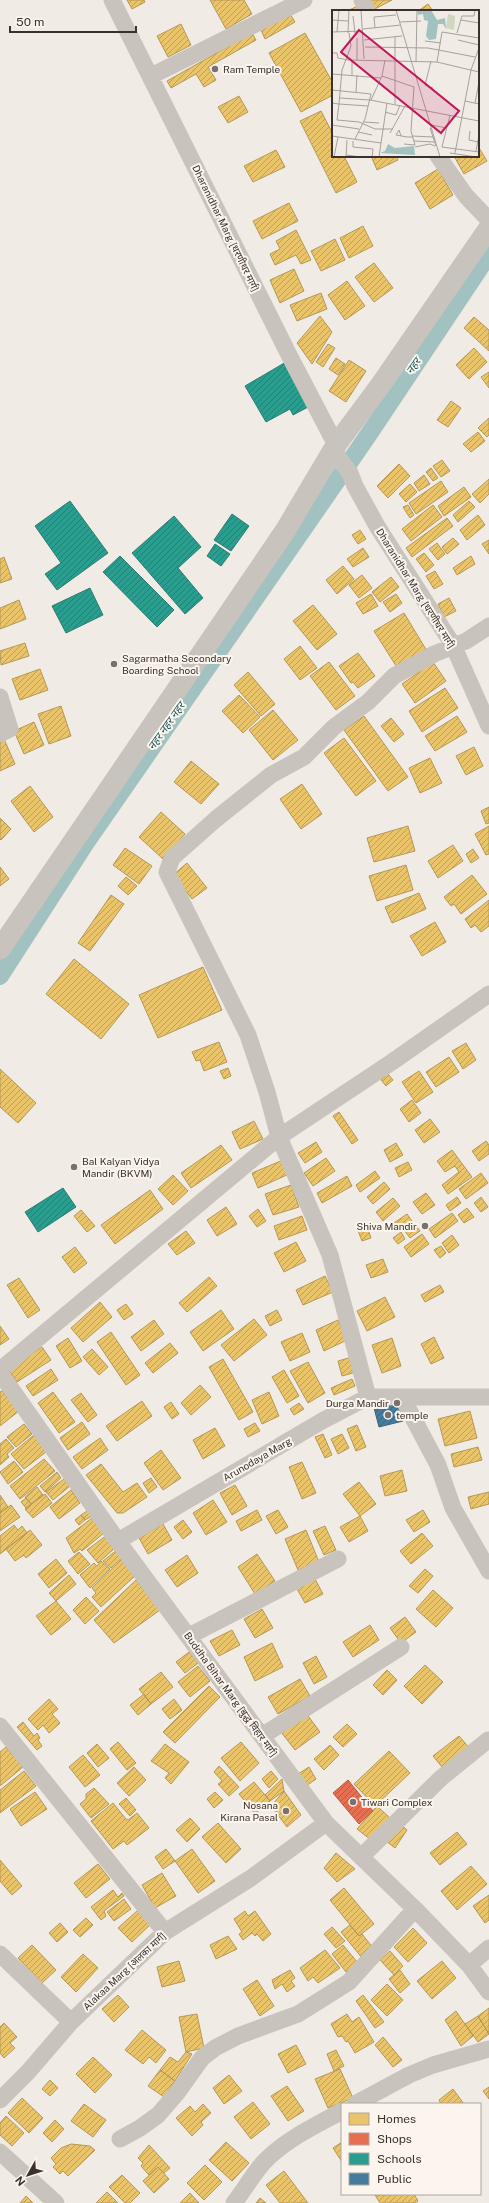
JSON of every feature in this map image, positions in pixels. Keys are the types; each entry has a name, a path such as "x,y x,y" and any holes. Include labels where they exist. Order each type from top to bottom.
{"street":[{"name":"Dharanidhar Marg [धरणीधर मार्ग]","path":"112,0 289,355 350,473 355,486 378,526 453,645 489,726"},
{"path":"151,76 304,0"},
{"path":"362,0 367,10"},
{"path":"439,157 466,196 489,220"},
{"path":"0,949 285,531 382,383 489,228"},
{"path":"368,1397 330,1255 279,1137 267,1092 248,1035 167,872 172,858 216,818 270,775 304,756 334,727 368,702 394,676 453,645 466,641 489,626"},
{"path":"0,697 10,729 0,734"},
{"path":"0,1371 279,1137 392,1062 489,994"},
{"name":"Buddha Bihar Marg [बुद्ध विहार मार्ग]","path":"0,1371 118,1541 326,1823 415,1909 469,1965 489,1992"},
{"name":"Arunodaya Marg","path":"118,1541 322,1420 368,1397 489,1397"},
{"path":"402,1397 438,1465 453,1508 489,1571"},
{"path":"189,1636 338,1559"},
{"path":"262,1736 401,1647"},
{"path":"0,1726 164,1932"},
{"path":"361,1857 441,1778 488,1740"},
{"name":"Alakaa Marg [अलका मार्ग]","path":"0,2100 28,2072 70,2022 164,1932 251,1878 326,1823"},
{"path":"120,2139 140,2128 158,2115 177,2093 202,2058 215,2048 238,2036 298,2014 349,1982 415,1909"},
{"path":"469,1965 489,1948"},
{"path":"0,1954 70,2022"},
{"path":"357,2103 408,2075 433,2064 489,2049"},
{"path":"234,2203 256,2171 280,2148 304,2132 341,2112"},
{"path":"0,2152 56,2203"}],"building: Homes":[{"path":"127,0 144,0 145,2 132,9"},
{"path":"210,0 244,0 252,14 226,29"},
{"path":"368,0 392,0 373,10"},
{"path":"428,4 432,10 419,10"},
{"path":"358,6 360,10 349,10"},
{"path":"290,14 295,22 265,39 261,30"},
{"path":"181,24 191,45 168,57 157,36"},
{"path":"252,33 256,40 208,67 216,80 204,87 196,74 171,88 167,81"},
{"path":"305,33 332,81 332,96 301,112 269,53"},
{"path":"239,96 248,112 228,123 218,107"},
{"path":"321,111 332,132 332,157 344,157 357,182 336,193 300,121"},
{"path":"479,148 487,161 464,174 455,157 479,157"},
{"path":"276,150 285,167 253,182 244,166"},
{"path":"371,157 396,157 398,160 377,170"},
{"path":"438,169 453,195 430,209 415,183"},
{"path":"289,203 298,221 262,239 253,221"},
{"path":"363,226 373,246 349,258 340,238"},
{"path":"296,230 311,260 301,264 296,255 275,265 270,254 280,249 276,241"},
{"path":"335,239 345,260 321,271 311,251"},
{"path":"374,263 393,288 374,302 355,277"},
{"path":"294,269 304,291 280,303 270,280"},
{"path":"347,281 365,306 345,320 328,295"},
{"path":"321,293 327,309 297,321 290,305"},
{"path":"320,316 332,332 312,364 297,343"},
{"path":"474,317 489,330 489,351 464,328"},
{"path":"328,344 335,348 323,367 316,362"},
{"path":"474,348 487,362 469,379 456,365"},
{"path":"336,358 345,364 338,375 329,369"},
{"path":"349,360 366,371 346,402 329,391"},
{"path":"489,372 489,388 481,377"},
{"path":"451,401 461,408 448,427 437,420"},
{"path":"489,418 489,435 487,437 478,428"},
{"path":"478,432 485,441 471,452 463,444"},
{"path":"442,460 450,471 441,477 433,466"},
{"path":"399,464 410,476 388,498 377,486"},
{"path":"431,468 438,478 433,481 426,472"},
{"path":"424,475 430,484 419,491 414,483"},
{"path":"489,479 489,494 480,503 472,494"},
{"path":"441,481 448,492 416,514 409,503"},
{"path":"410,484 417,492 406,502 399,494"},
{"path":"464,487 471,497 444,516 438,506"},
{"path":"469,501 475,507 458,522 453,515"},
{"path":"408,505 414,515 410,518 403,507"},
{"path":"433,505 442,517 411,541 402,529"},
{"path":"478,515 485,525 467,540 460,530"},
{"path":"447,518 453,526 412,557 406,548"},
{"path":"360,530 366,539 358,544 352,535"},
{"path":"453,538 459,544 447,554 442,547"},
{"path":"489,540 489,554 482,544"},
{"path":"437,543 445,554 438,560 429,549"},
{"path":"363,548 369,557 353,567 347,559"},
{"path":"424,553 434,565 426,572 416,559"},
{"path":"471,556 475,564 457,575 453,568"},
{"path":"4,557 12,579 0,583 0,559"},
{"path":"343,566 354,579 337,594 326,580"},
{"path":"435,571 443,584 434,589 426,576"},
{"path":"362,575 372,588 359,598 349,585"},
{"path":"391,577 399,587 380,602 372,592"},
{"path":"371,594 378,606 363,614 356,603"},
{"path":"396,594 402,603 390,612 383,602"},
{"path":"449,598 456,611 444,617 438,604"},
{"path":"19,600 26,619 0,629 0,608"},
{"path":"313,605 337,634 317,650 293,621"},
{"path":"404,613 427,651 398,669 374,631"},
{"path":"25,643 29,656 1,665 0,651"},
{"path":"300,646 317,668 300,680 284,659"},
{"path":"358,653 375,676 358,688 353,682 351,683 339,666"},
{"path":"329,662 355,696 336,710 310,676"},
{"path":"433,662 446,681 415,703 402,684"},
{"path":"40,669 48,690 20,700 12,679"},
{"path":"248,672 275,704 261,716 234,685"},
{"path":"445,688 458,708 422,732 409,711"},
{"path":"239,695 260,717 243,733 222,711"},
{"path":"61,706 71,736 49,744 38,714"},
{"path":"273,710 298,740 273,760 249,730"},
{"path":"364,716 408,777 388,791 344,730"},
{"path":"457,716 467,732 435,751 425,736"},
{"path":"391,718 404,734 394,742 381,726"},
{"path":"34,722 44,745 24,754 14,731"},
{"path":"344,738 376,781 356,796 324,753"},
{"path":"4,739 15,764 0,771 0,741"},
{"path":"474,747 483,766 466,775 456,756"},
{"path":"430,758 442,783 420,793 409,768"},
{"path":"191,761 219,784 201,804 174,782"},
{"path":"302,784 322,814 301,829 280,799"},
{"path":"30,786 53,817 34,832 11,801"},
{"path":"489,807 489,823 486,824 481,811"},
{"path":"161,812 185,834 163,859 139,837"},
{"path":"0,818 11,829 1,840 0,839"},
{"path":"408,826 415,851 374,862 367,838"},
{"path":"489,826 489,854 486,855 475,834"},
{"path":"453,845 463,861 438,878 428,861"},
{"path":"125,848 152,866 139,884 113,865"},
{"path":"473,849 479,858 471,863 466,854"},
{"path":"187,863 207,888 192,899 173,875"},
{"path":"406,865 413,890 377,901 369,876"},
{"path":"0,867 9,879 0,886"},
{"path":"472,875 487,894 461,914 454,904 451,906 444,897"},
{"path":"126,877 137,886 128,895 118,886"},
{"path":"419,893 426,909 392,923 385,907"},
{"path":"111,895 124,904 90,951 78,943"},
{"path":"489,900 489,926 481,932 475,925 471,928 465,919"},
{"path":"435,922 446,942 422,956 410,936"},
{"path":"74,959 129,1004 101,1039 46,994"},
{"path":"203,967 222,1010 158,1038 139,995"},
{"path":"219,1042 227,1062 204,1071 200,1060 196,1061 192,1052"},
{"path":"466,1043 476,1060 463,1069 452,1051"},
{"path":"449,1057 459,1072 436,1087 426,1072"},
{"path":"228,1068 231,1076 224,1079 220,1071"},
{"path":"0,1069 36,1103 18,1123 0,1107"},
{"path":"419,1071 433,1092 416,1103 402,1082"},
{"path":"388,1074 393,1080 386,1086 381,1080"},
{"path":"412,1100 421,1113 409,1122 400,1109"},
{"path":"339,1112 358,1140 352,1144 333,1116"},
{"path":"430,1119 440,1132 424,1143 415,1130"},
{"path":"254,1121 263,1139 240,1149 232,1132"},
{"path":"486,1141 489,1145 489,1154 479,1161 472,1151"},
{"path":"316,1142 322,1152 305,1163 298,1153"},
{"path":"396,1143 403,1155 390,1162 384,1150"},
{"path":"221,1145 232,1160 191,1188 181,1173"},
{"path":"452,1150 472,1177 448,1194 442,1185 459,1172 455,1166 445,1172 437,1161"},
{"path":"326,1158 335,1171 313,1186 304,1173"},
{"path":"283,1160 289,1174 258,1188 252,1173"},
{"path":"408,1162 412,1170 399,1177 395,1168"},
{"path":"375,1171 380,1178 360,1192 356,1185"},
{"path":"481,1173 488,1183 466,1199 459,1189"},
{"path":"173,1175 188,1191 173,1205 158,1189"},
{"path":"347,1176 352,1186 322,1203 317,1193"},
{"path":"384,1182 390,1189 373,1204 367,1197"},
{"path":"291,1185 299,1207 273,1215 265,1194"},
{"path":"150,1190 163,1209 115,1244 101,1225"},
{"path":"426,1193 435,1205 422,1214 413,1202"},
{"path":"457,1197 461,1203 450,1211 446,1205"},
{"path":"481,1197 488,1207 481,1212 474,1203"},
{"path":"393,1198 400,1206 383,1221 376,1212"},
{"path":"226,1207 237,1224 217,1236 207,1220"},
{"path":"467,1208 474,1217 464,1223 458,1215"},
{"path":"258,1209 266,1221 257,1227 249,1216"},
{"path":"81,1210 95,1226 87,1232 74,1216"},
{"path":"452,1213 458,1221 435,1238 429,1229"},
{"path":"407,1214 412,1221 396,1232 391,1225"},
{"path":"302,1216 307,1230 279,1240 274,1226"},
{"path":"414,1223 420,1231 410,1238 404,1230"},
{"path":"366,1224 371,1238 362,1241 357,1228"},
{"path":"186,1231 195,1243 177,1255 168,1244"},
{"path":"401,1232 405,1239 398,1244 393,1238"},
{"path":"422,1234 429,1244 411,1257 404,1247"},
{"path":"452,1235 459,1245 449,1253 442,1243"},
{"path":"296,1242 306,1261 284,1272 274,1253"},
{"path":"441,1246 446,1253 440,1258 434,1250"},
{"path":"75,1247 87,1263 74,1273 62,1257"},
{"path":"383,1259 388,1272 371,1278 366,1265"},
{"path":"325,1276 333,1292 303,1305 296,1290"},
{"path":"209,1277 217,1286 187,1312 179,1303"},
{"path":"19,1278 40,1310 28,1318 7,1285"},
{"path":"440,1285 444,1292 425,1302 421,1295"},
{"path":"385,1297 395,1317 367,1331 357,1311"},
{"path":"100,1302 112,1317 83,1342 71,1328"},
{"path":"126,1304 133,1314 124,1320 117,1310"},
{"path":"221,1310 234,1329 203,1351 190,1332"},
{"path":"277,1310 282,1320 270,1326 265,1316"},
{"path":"254,1319 267,1335 234,1361 221,1345"},
{"path":"154,1320 164,1334 141,1351 131,1337"},
{"path":"338,1320 347,1340 324,1351 316,1330"},
{"path":"0,1326 9,1339 0,1345"},
{"path":"111,1332 140,1375 126,1385 97,1342"},
{"path":"302,1333 310,1352 290,1361 281,1342"},
{"path":"434,1337 444,1358 431,1364 421,1344"},
{"path":"68,1338 82,1361 70,1368 56,1346"},
{"path":"392,1338 401,1366 382,1373 372,1345"},
{"path":"170,1343 178,1353 153,1373 145,1363"},
{"path":"42,1347 51,1360 17,1382 8,1369"},
{"path":"92,1349 108,1367 99,1375 83,1357"},
{"path":"352,1357 356,1372 342,1376 338,1361"},
{"path":"223,1359 253,1412 239,1420 209,1367"},
{"path":"308,1362 325,1393 308,1403 290,1371"},
{"path":"51,1369 58,1380 33,1396 26,1386"},
{"path":"284,1370 299,1396 287,1403 272,1377"},
{"path":"352,1379 355,1386 334,1395 331,1388"},
{"path":"200,1385 211,1397 191,1415 181,1403"},
{"path":"2,1391 19,1411 0,1426 0,1392"},
{"path":"53,1392 75,1422 59,1433 38,1403"},
{"path":"269,1392 279,1416 262,1424 252,1400"},
{"path":"81,1393 97,1415 88,1422 71,1400"},
{"path":"142,1401 152,1416 117,1441 106,1426"},
{"path":"171,1402 179,1414 172,1419 164,1407"},
{"path":"299,1403 304,1409 294,1415 290,1409"},
{"path":"470,1411 477,1438 445,1446 438,1419"},
{"path":"82,1422 90,1434 68,1450 60,1438"},
{"path":"255,1423 260,1431 248,1437 244,1429"},
{"path":"24,1424 32,1434 16,1447 7,1437"},
{"path":"357,1425 366,1447 356,1451 347,1429"},
{"path":"215,1428 225,1446 203,1459 193,1440"},
{"path":"323,1434 332,1455 325,1458 315,1437"},
{"path":"342,1434 349,1448 338,1454 331,1439"},
{"path":"34,1435 46,1452 24,1469 11,1454"},
{"path":"100,1438 108,1450 82,1469 73,1457"},
{"path":"6,1439 14,1448 7,1454 9,1457 0,1465 0,1444"},
{"path":"478,1447 482,1460 454,1467 451,1454"},
{"path":"161,1450 181,1478 163,1490 144,1463"},
{"path":"44,1459 55,1471 20,1499 10,1486"},
{"path":"14,1461 23,1472 8,1484 0,1472"},
{"path":"302,1462 316,1493 302,1499 289,1467"},
{"path":"101,1464 123,1492 137,1483 147,1497 123,1513 117,1513 86,1475"},
{"path":"402,1470 407,1491 385,1496 380,1476"},
{"path":"57,1472 61,1478 45,1492 40,1486"},
{"path":"151,1478 157,1487 149,1493 143,1483"},
{"path":"64,1479 70,1486 53,1500 46,1492"},
{"path":"359,1482 376,1504 360,1516 343,1494"},
{"path":"235,1485 247,1506 232,1515 220,1493"},
{"path":"37,1487 43,1495 31,1504 25,1497"},
{"path":"71,1490 80,1503 59,1519 50,1507"},
{"path":"489,1492 489,1504 471,1509 468,1497"},
{"path":"45,1494 52,1503 33,1518 25,1509"},
{"path":"0,1495 8,1507 0,1513"},
{"path":"26,1498 31,1504 26,1508 21,1502"},
{"path":"213,1500 227,1522 206,1535 193,1513"},
{"path":"11,1505 20,1517 0,1531 0,1513"},
{"path":"257,1510 262,1520 241,1531 236,1521"},
{"path":"278,1510 288,1527 276,1534 266,1516"},
{"path":"423,1510 430,1522 414,1532 406,1520"},
{"path":"87,1511 92,1516 85,1520 81,1515"},
{"path":"81,1515 85,1520 79,1525 75,1520"},
{"path":"360,1516 368,1531 349,1542 340,1527"},
{"path":"92,1518 104,1533 82,1551 80,1549 74,1553 66,1538"},
{"path":"183,1520 192,1532 183,1539 174,1527"},
{"path":"163,1524 172,1540 148,1554 139,1538"},
{"path":"14,1525 18,1530 22,1526 27,1533 0,1554 0,1536"},
{"path":"325,1526 336,1550 324,1555 313,1531"},
{"path":"30,1530 42,1545 26,1558 24,1555 15,1561 6,1549"},
{"path":"306,1530 319,1562 298,1570 285,1539"},
{"path":"422,1533 433,1546 411,1564 400,1551"},
{"path":"107,1535 116,1547 98,1563 87,1550"},
{"path":"118,1549 124,1556 111,1568 103,1561"},
{"path":"79,1552 90,1564 78,1574 68,1561"},
{"path":"257,1554 275,1581 255,1594 238,1567"},
{"path":"187,1555 198,1573 177,1587 165,1570"},
{"path":"56,1559 67,1573 49,1588 38,1574"},
{"path":"122,1559 137,1574 101,1607 92,1597 96,1593 92,1588"},
{"path":"101,1561 110,1569 90,1588 80,1575 94,1563 97,1566"},
{"path":"425,1569 433,1576 418,1593 409,1586"},
{"path":"69,1575 76,1584 56,1601 49,1593"},
{"path":"315,1579 323,1594 305,1603 297,1589"},
{"path":"136,1580 160,1610 114,1643 94,1620"},
{"path":"433,1590 453,1608 436,1627 416,1609"},
{"path":"86,1597 99,1611 85,1624 73,1610"},
{"path":"56,1601 71,1619 51,1635 36,1616"},
{"path":"262,1609 273,1628 255,1638 244,1619"},
{"path":"405,1617 416,1632 401,1643 390,1628"},
{"path":"370,1625 379,1640 353,1657 343,1642"},
{"path":"232,1630 240,1645 219,1656 210,1641"},
{"path":"272,1643 283,1667 255,1681 244,1657"},
{"path":"189,1652 198,1663 185,1673 176,1662"},
{"path":"316,1656 327,1677 314,1684 303,1663"},
{"path":"425,1665 443,1682 422,1704 404,1686"},
{"path":"198,1666 210,1681 190,1697 178,1682"},
{"path":"387,1670 397,1680 383,1695 373,1685"},
{"path":"161,1672 173,1687 151,1704 139,1689"},
{"path":"300,1679 310,1696 278,1714 268,1697"},
{"path":"209,1686 220,1697 175,1743 163,1732"},
{"path":"144,1694 151,1704 138,1715 130,1705"},
{"path":"49,1699 58,1709 52,1714 60,1723 49,1733 43,1725 38,1730 28,1719"},
{"path":"174,1699 182,1710 170,1719 162,1709"},
{"path":"306,1713 320,1732 295,1750 281,1732"},
{"path":"23,1722 34,1736 37,1733 40,1738 38,1740 42,1746 37,1750 17,1727"},
{"path":"347,1724 357,1734 343,1747 333,1737"},
{"path":"459,1736 472,1751 446,1772 433,1756"},
{"path":"118,1742 136,1763 127,1770 110,1749"},
{"path":"241,1742 259,1763 240,1781 221,1758"},
{"path":"97,1744 109,1758 98,1767 87,1753"},
{"path":"165,1744 189,1762 171,1784 165,1778 169,1773 151,1761"},
{"path":"330,1745 339,1755 324,1770 314,1759"},
{"path":"6,1747 23,1767 0,1786 0,1752"},
{"path":"389,1751 410,1773 375,1806 354,1784"},
{"path":"83,1755 100,1775 85,1787 69,1767"},
{"path":"219,1766 239,1787 229,1796 218,1784 222,1781 214,1772"},
{"path":"134,1767 146,1780 129,1796 117,1783"},
{"path":"309,1767 316,1779 306,1786 298,1774"},
{"path":"24,1771 36,1786 0,1813 0,1790"},
{"path":"271,1771 278,1779 269,1788 262,1779"},
{"path":"282,1779 284,1791 270,1801 265,1795"},
{"path":"254,1782 270,1801 255,1814 239,1794"},
{"path":"94,1788 109,1804 91,1818 80,1804 86,1799 86,1794"},
{"name":"Nosana Kirana Pasal","path":"284,1791 301,1815 287,1827 271,1806"},
{"path":"35,1792 47,1809 21,1826 10,1809"},
{"path":"215,1792 223,1800 214,1808 207,1799"},
{"path":"126,1798 136,1810 130,1816 119,1804"},
{"path":"113,1803 126,1819 128,1820 137,1813 149,1828 127,1845 124,1841 113,1849 91,1821"},
{"path":"377,1806 390,1818 371,1840 357,1829"},
{"path":"190,1818 200,1829 187,1842 176,1830"},
{"path":"218,1823 241,1849 226,1863 202,1837"},
{"path":"399,1823 407,1830 395,1848 386,1841"},
{"path":"457,1832 467,1844 440,1865 430,1853"},
{"path":"166,1849 175,1861 163,1869 155,1857"},
{"path":"192,1849 215,1881 198,1893 175,1861"},
{"path":"336,1853 355,1869 337,1882 324,1868"},
{"path":"0,1860 22,1886 12,1895 0,1881"},
{"path":"98,1864 110,1879 86,1898 74,1883"},
{"path":"471,1866 487,1884 457,1910 441,1891"},
{"path":"162,1873 176,1896 155,1908 142,1885"},
{"path":"344,1888 374,1924 359,1936 330,1900"},
{"path":"113,1890 118,1897 122,1893 124,1896 104,1911 106,1916 101,1920 91,1907"},
{"path":"489,1895 489,1920 485,1923 473,1906"},
{"path":"124,1899 131,1909 114,1921 107,1912"},
{"path":"138,1910 151,1924 132,1942 118,1928"},
{"path":"245,1911 248,1916 255,1911 271,1934 263,1941 257,1934 255,1936 252,1933 243,1940 239,1934 242,1932 234,1919"},
{"path":"86,1918 93,1925 80,1937 73,1930"},
{"path":"60,1923 68,1932 57,1942 49,1933"},
{"path":"350,1925 359,1936 362,1934 374,1949 362,1958 341,1932"},
{"path":"332,1927 345,1941 336,1948 324,1934"},
{"path":"413,1928 427,1943 408,1962 394,1947"},
{"path":"228,1936 237,1949 216,1959 210,1945"},
{"path":"32,1945 56,1970 42,1983 18,1958"},
{"path":"343,1945 358,1963 346,1972 332,1954"},
{"path":"325,1950 340,1968 318,1983 313,1977 308,1981 300,1968"},
{"path":"390,1951 403,1966 394,1975 380,1960"},
{"path":"83,1954 98,1968 76,1992 61,1977"},
{"path":"179,1961 185,1981 162,1987 157,1967"},
{"path":"442,1961 456,1978 432,1999 417,1981"},
{"path":"290,1970 295,1978 291,1981 295,1986 287,1992 282,1984 275,1989 272,1980"},
{"path":"400,1970 410,1984 400,1993 389,1979"},
{"path":"257,1980 274,2006 260,2016 243,1989"},
{"path":"387,1984 403,2000 387,2016 371,2000"},
{"path":"118,1995 129,2007 114,2022 102,2009"},
{"path":"363,1995 384,2022 375,2028 356,2001"},
{"path":"489,2008 489,2034 478,2016"},
{"path":"456,2011 473,2036 461,2046 445,2020"},
{"path":"197,2014 204,2048 186,2052 179,2017"},
{"path":"347,2014 352,2022 359,2017 374,2042 355,2053 348,2041 346,2042 342,2036 338,2037 331,2024"},
{"path":"478,2016 489,2034 478,2042 465,2024"},
{"path":"4,2023 17,2037 10,2043 15,2048 4,2058 0,2053 0,2027"},
{"path":"142,2030 166,2050 156,2063 149,2057 143,2064 125,2050"},
{"path":"383,2037 402,2060 393,2067 375,2045"},
{"path":"296,2045 306,2064 288,2073 278,2054"},
{"path":"336,2050 344,2066 334,2071 327,2054"},
{"path":"186,2052 192,2054 175,2081 160,2070 170,2057 178,2062"},
{"path":"93,2057 112,2075 95,2093 76,2074"},
{"path":"340,2069 353,2098 328,2108 315,2079"},
{"path":"160,2070 175,2081 164,2097 148,2086"},
{"path":"229,2075 242,2091 224,2104 213,2088"},
{"path":"50,2080 58,2088 50,2096 42,2089"},
{"path":"287,2086 304,2111 288,2121 271,2096"},
{"path":"489,2087 489,2099 483,2091"},
{"path":"453,2089 463,2103 440,2103 439,2100"},
{"path":"22,2098 43,2118 29,2133 8,2113"},
{"path":"253,2102 270,2124 251,2139 234,2117"},
{"path":"84,2104 106,2120 93,2137 71,2121"},
{"path":"203,2104 211,2113 201,2122 203,2125 192,2136 176,2118 190,2106 195,2112"},
{"path":"6,2116 24,2133 12,2146 0,2135 0,2123"},
{"path":"55,2120 64,2129 52,2142 43,2133"},
{"path":"226,2142 249,2163 232,2181 209,2160"},
{"path":"341,2143 341,2160 333,2148"},
{"path":"71,2144 90,2146 95,2150 68,2176 63,2171 60,2174 53,2167 56,2164 51,2158 61,2148"},
{"path":"149,2145 170,2168 164,2173 158,2167 149,2175 141,2166 143,2163 138,2158"},
{"path":"205,2165 222,2182 204,2200 187,2183"},
{"path":"158,2167 169,2179 154,2193 143,2181"},
{"path":"284,2171 308,2203 280,2203 266,2185"},
{"path":"122,2175 140,2193 130,2203 125,2203 109,2187"},
{"path":"107,2192 118,2203 96,2203"},
{"path":"190,2193 199,2203 180,2203"},
{"path":"375,2195 415,2195 418,2201 415,2203 380,2203"},
{"path":"26,2196 33,2203 20,2203"},
{"path":"260,2198 266,2203 256,2203"}],"building: Shops":[{"name":"Tiwari Complex","path":"348,1780 373,1811 359,1824 333,1793"}],"building: Schools":[{"path":"286,362 310,406 293,415 290,409 266,422 245,386"},
{"path":"70,501 108,553 57,590 45,574 61,563 35,526"},
{"path":"232,514 249,526 231,551 214,540"},
{"path":"174,516 201,547 178,568 203,598 185,614 132,553"},
{"path":"215,544 230,554 221,566 207,556"},
{"path":"120,556 174,610 157,627 103,572"},
{"path":"90,588 103,615 66,633 52,606"},
{"path":"63,1188 76,1207 38,1232 25,1212"}],"building: Public":[{"name":"temple","path":"397,1402 403,1421 379,1427 374,1408"}],"waterway":[{"name":"नहर नहर नहर","path":"0,976 85,844 369,434 489,254"}],"place":[{"name":"Ram Temple","path":"215,69"},
{"name":"Sagarmatha Secondary Boarding School","path":"114,664"},
{"name":"Bal Kalyan Vidya Mandir (BKVM)","path":"74,1167"},
{"name":"Shiva Mandir","path":"425,1226"},
{"name":"Durga Mandir","path":"397,1403"},
{"name":"temple","path":"388,1415"},
{"name":"Tiwari Complex","path":"353,1802"},
{"name":"Nosana Kirana Pasal","path":"286,1811"}],"water label":[{"name":"नहर","path":"413,366"}]}
